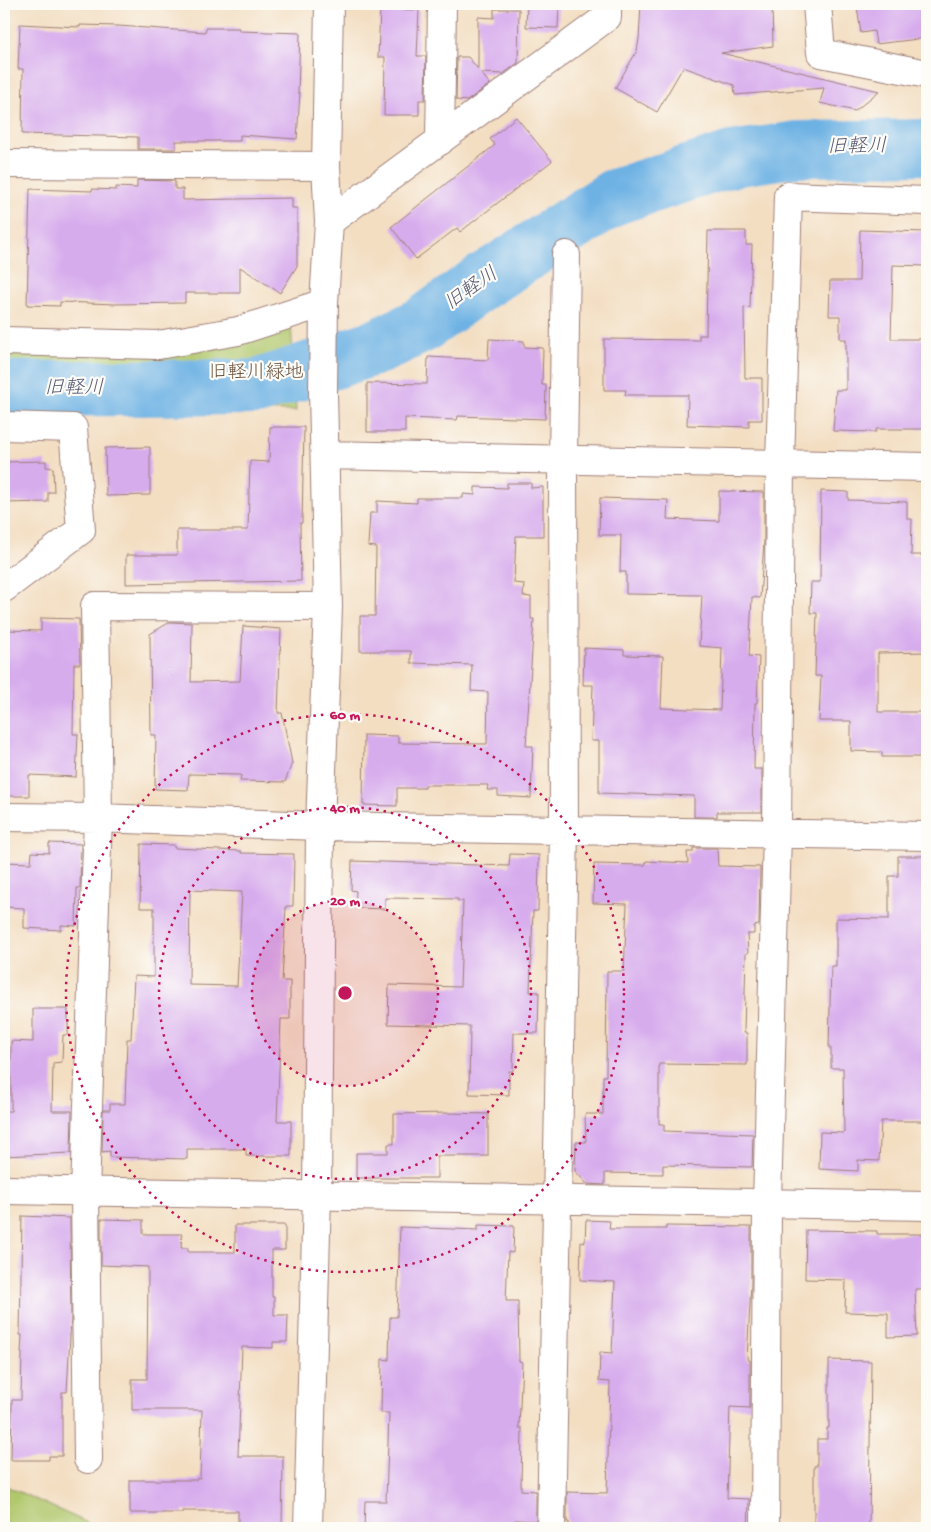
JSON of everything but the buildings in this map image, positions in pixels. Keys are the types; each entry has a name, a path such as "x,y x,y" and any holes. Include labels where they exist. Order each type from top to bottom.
{"street":[{"path":"308,1528 318,1195 320,826 328,607 323,392 324,314 329,222 326,166 329,4"},
{"path":"440,141 442,4"},
{"path":"329,222 607,17 608,4"},
{"path":"817,4 821,53 927,74"},
{"path":"4,164 326,166"},
{"path":"765,1528 767,1204 777,834 780,464 788,196 927,202"},
{"path":"551,1528 564,830 566,255"},
{"path":"4,341 158,345 324,314"},
{"path":"4,426 73,428 81,530 4,588"},
{"path":"325,455 927,467"},
{"path":"88,1459 85,1192 98,818 95,606 328,607"},
{"path":"4,817 98,818 320,826 927,836"},
{"path":"4,1190 927,1206"}],"green space":[{"name":"旧軽川緑地","path":"291,321 296,411 4,409 4,348"},
{"path":"4,1485 99,1528 4,1528"}],"waterway":[{"name":"旧軽川","path":"4,389 257,387 379,346 422,325 479,284 614,197 732,159 798,149 927,147"}]}
